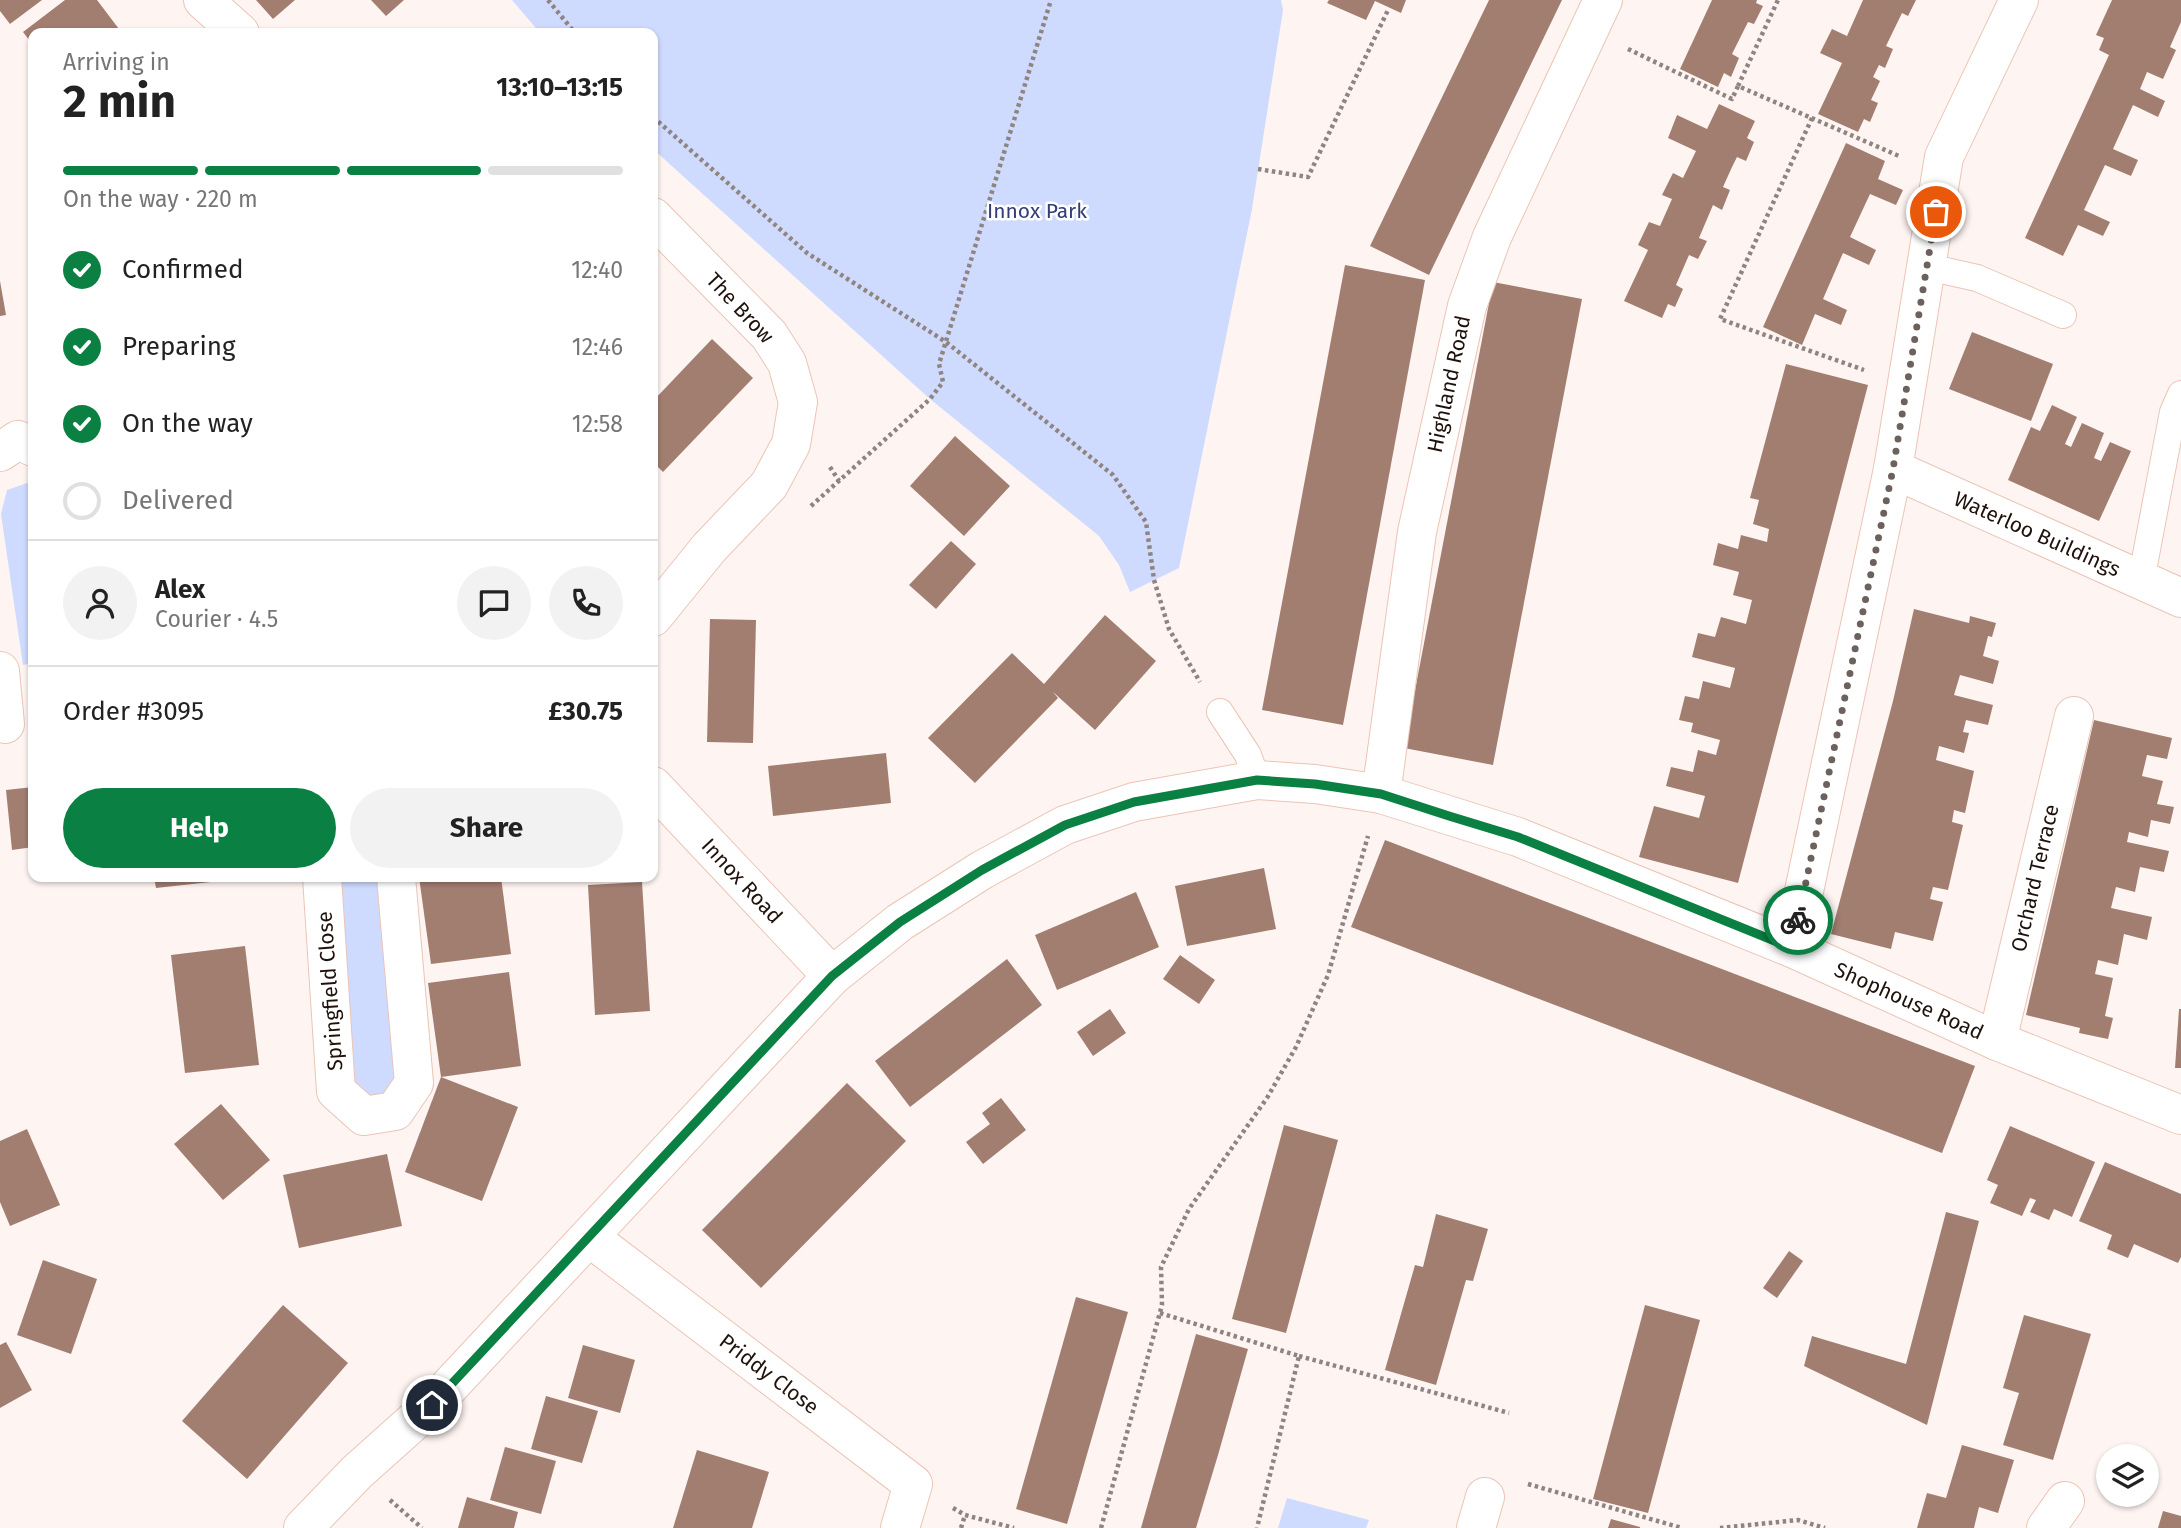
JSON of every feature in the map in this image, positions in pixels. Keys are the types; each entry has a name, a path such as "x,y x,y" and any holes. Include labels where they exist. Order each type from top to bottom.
{"street":[{"path":"203,0 234,28"},
{"path":"1792,948 1893,469 1944,157 2019,0"},
{"name":"Highland Road","path":"1381,794 1417,532 1467,306 1492,237 1597,15"},
{"name":"The Brow","path":"658,222 769,335 787,363 798,402 791,444 769,485 709,548 658,611"},
{"path":"0,452 18,440 28,445"},
{"name":"Waterloo Buildings","path":"1893,469 2181,598"},
{"path":"0,671 13,724"},
{"name":"Orchard Terrace","path":"1997,1041 2074,716"},
{"name":"Shophouse Road","path":"303,1528 357,1472 432,1405 832,976 900,922 982,870 1065,825 1134,802 1257,780 1315,784 1381,794 1518,837 1792,948 1997,1041 2181,1115"},
{"name":"Innox Road","path":"658,791 832,976"},
{"name":"Springfield Close","path":"322,882 337,1091 364,1116 395,1111 414,1083 396,882"},
{"name":"Priddy Close","path":"589,1237 913,1484 900,1528"}],"lane":[{"path":"1928,267 1978,278 2063,316"},
{"path":"2141,581 2173,412 2181,394"},
{"path":"1220,712 1248,755 1257,780"}],"path":[{"path":"548,0 571,28"},
{"path":"802,515 930,399 943,382 939,365 1051,0"},
{"path":"1597,15 1732,99 1778,0"},
{"path":"1258,169 1308,177 1389,8"},
{"path":"1738,86 1911,162 1944,157"},
{"path":"1812,118 1720,319 1907,385"},
{"path":"658,121 807,253 946,342 1113,475 1146,522 1154,580 1169,629 1220,712"},
{"path":"834,471 839,481"},
{"path":"1101,1528 1160,1313 1161,1267 1189,1209 1267,1098 1296,1047 1328,975 1381,794"},
{"path":"1160,1313 1299,1356 1509,1413"},
{"path":"1257,1528 1299,1356"},
{"path":"1493,1502 1682,1528"},
{"path":"961,1528 965,1515"},
{"path":"974,1517 1014,1528"},
{"path":"1720,1528 1798,1520 1825,1528"}],"green space":[{"name":"Innox Park","path":"512,0 1281,0 1283,10 1252,209 1179,568 1130,592 1119,565 1099,536 930,399 658,154 658,28 536,28"},
{"path":"28,484 28,664 23,665 1,514 7,490"},
{"path":"334,882 387,882 400,1078 370,1106 349,1092"},
{"path":"1287,1498 1369,1520 1366,1528 1278,1528"}],"building":[{"path":"0,0 42,0 10,24 0,11"},
{"path":"65,0 97,0 118,28 28,28"},
{"path":"256,0 295,0 273,19"},
{"path":"371,0 404,0 386,16"},
{"path":"1329,0 1406,0 1401,13 1375,1 1366,20 1327,3"},
{"path":"1489,0 1562,0 1429,275 1370,246"},
{"path":"1712,0 1757,0 1756,3 1763,6 1754,24 1748,22 1732,54 1739,58 1731,77 1724,73 1718,87 1680,69"},
{"path":"1863,0 1916,0 1908,16 1902,13 1886,46 1893,49 1885,68 1879,65 1873,77 1880,81 1871,100 1878,103 1870,122 1864,119 1858,132 1818,114 1842,63 1820,53 1832,29 1847,36"},
{"path":"2112,0 2181,0 2181,22 2170,47 2176,50 2163,79 2147,72 2140,89 2165,101 2158,117 2133,105 2113,149 2138,160 2131,176 2105,165 2084,210 2110,222 2103,236 2078,225 2063,256 2025,238 2109,55 2099,50 2104,38 2096,35"},
{"path":"1719,104 1755,121 1747,138 1754,142 1746,161 1737,157 1723,187 1730,190 1722,210 1713,205 1699,238 1707,241 1698,259 1689,255 1676,285 1683,289 1675,307 1668,304 1662,318 1624,301 1648,250 1638,245 1649,222 1660,226 1672,199 1662,195 1673,173 1683,178 1696,151 1668,138 1677,115 1707,129"},
{"path":"1846,143 1885,161 1878,179 1903,190 1896,205 1870,194 1850,237 1876,250 1869,265 1843,253 1823,299 1847,310 1841,325 1815,314 1802,345 1763,327"},
{"path":"1345,265 1425,280 1343,725 1262,710"},
{"path":"0,281 6,315 0,316"},
{"path":"1493,282 1582,299 1493,765 1404,748"},
{"path":"1972,332 2053,364 2031,421 1949,389"},
{"path":"712,339 753,378 663,472 658,467 658,396"},
{"path":"1786,364 1868,385 1738,883 1639,857 1654,806 1699,818 1705,796 1666,786 1671,767 1693,772 1698,750 1716,755 1720,740 1691,732 1693,723 1679,720 1685,696 1699,699 1703,681 1730,688 1735,668 1692,657 1698,633 1715,637 1721,617 1746,624 1752,600 1733,595 1739,572 1713,565 1718,543 1738,549 1741,535 1767,542 1769,529 1753,524 1759,500 1750,498"},
{"path":"2052,405 2077,417 2065,444 2071,447 2082,423 2104,433 2094,458 2101,461 2110,442 2131,451 2099,521 2008,480 2031,427 2040,431"},
{"path":"955,436 1010,486 964,536 910,486"},
{"path":"951,541 976,564 936,609 909,585"},
{"path":"1914,609 1969,623 1970,616 1996,623 1992,637 1988,636 1983,656 1999,661 1993,684 1960,675 1954,695 1993,705 1988,725 1966,720 1963,732 1969,733 1964,753 1939,746 1936,760 1974,771 1965,813 1954,810 1952,822 1963,825 1948,890 1933,887 1930,899 1943,902 1933,941 1895,932 1891,949 1831,934 1893,701"},
{"path":"1105,615 1156,661 1095,730 1053,692 1058,698 975,783 928,738 1012,653 1044,684"},
{"path":"710,619 756,620 753,743 707,742"},
{"path":"2094,720 2172,738 2167,759 2147,755 2142,776 2163,781 2157,804 2174,807 2170,824 2151,820 2148,837 2129,832 2127,842 2169,851 2164,872 2140,867 2135,892 2116,887 2111,908 2152,917 2147,940 2124,934 2118,965 2098,960 2095,974 2113,978 2105,1016 2113,1018 2108,1039 2079,1033 2080,1028 2026,1015"},
{"path":"886,753 891,803 773,816 768,766"},
{"path":"28,788 28,848 12,850 6,790"},
{"path":"1385,840 1975,1066 1942,1153 1351,927"},
{"path":"1264,868 1276,929 1187,946 1175,886"},
{"path":"155,882 211,882 156,888"},
{"path":"420,882 502,882 511,954 431,964"},
{"path":"642,882 650,1011 595,1015 588,885"},
{"path":"1136,892 1159,947 1057,990 1035,935"},
{"path":"245,946 259,1065 185,1073 171,955"},
{"path":"1180,955 1215,980 1199,1004 1163,979"},
{"path":"1007,959 1042,1005 910,1107 875,1061"},
{"path":"509,972 521,1066 441,1077 428,983"},
{"path":"1110,1009 1126,1033 1093,1056 1077,1032"},
{"path":"2179,1009 2181,1068 2175,1068"},
{"path":"441,1077 518,1107 482,1201 405,1172"},
{"path":"847,1083 906,1141 761,1288 702,1230"},
{"path":"1001,1098 1026,1130 983,1164 966,1142 990,1124 982,1113"},
{"path":"221,1104 270,1160 223,1200 174,1144"},
{"path":"1284,1125 1338,1140 1286,1333 1232,1319"},
{"path":"2010,1126 2095,1162 2072,1217 2054,1209 2049,1220 2030,1212 2036,1200 2030,1198 2022,1216 1990,1203 1998,1185 1987,1180"},
{"path":"27,1129 60,1205 10,1226 0,1202 0,1141"},
{"path":"387,1154 402,1226 299,1248 283,1175"},
{"path":"2105,1162 2181,1194 2181,1257 2178,1263 2134,1244 2128,1258 2107,1249 2112,1235 2079,1221"},
{"path":"1946,1212 1979,1221 1927,1425 1804,1366 1812,1336 1906,1364"},
{"path":"1436,1214 1488,1229 1473,1281 1466,1280 1436,1385 1385,1370 1415,1265 1423,1267"},
{"path":"1789,1251 1803,1261 1777,1298 1763,1288"},
{"path":"43,1260 97,1279 71,1354 17,1335"},
{"path":"1076,1297 1128,1312 1067,1524 1016,1509"},
{"path":"283,1305 348,1363 247,1479 182,1421"},
{"path":"1645,1305 1700,1320 1648,1513 1593,1499"},
{"path":"2024,1315 2091,1334 2053,1460 2003,1445 2019,1393 2003,1388"},
{"path":"1196,1334 1248,1349 1218,1455 1196,1528 1141,1528"},
{"path":"6,1342 32,1390 0,1408 0,1345"},
{"path":"583,1345 635,1360 620,1413 568,1398"},
{"path":"546,1396 598,1411 582,1463 531,1449"},
{"path":"1962,1445 2014,1460 1998,1513 1979,1507 1974,1528 1917,1528 1927,1493 1946,1498"},
{"path":"505,1447 556,1461 541,1514 490,1500"},
{"path":"697,1450 769,1472 752,1528 673,1528"},
{"path":"467,1497 518,1512 514,1528 458,1528"},
{"path":"2163,1511 2181,1516 2181,1528 2158,1528"},
{"path":"1611,1519 1640,1527 1640,1528 1608,1528"}],"way so far":[{"path":"1798,920 1893,469 1936,212"}],"route":[{"path":"432,1405 832,976 900,922 982,870 1065,825 1134,802 1257,780 1315,784 1381,794 1518,837 1792,948 1798,920"}]}
